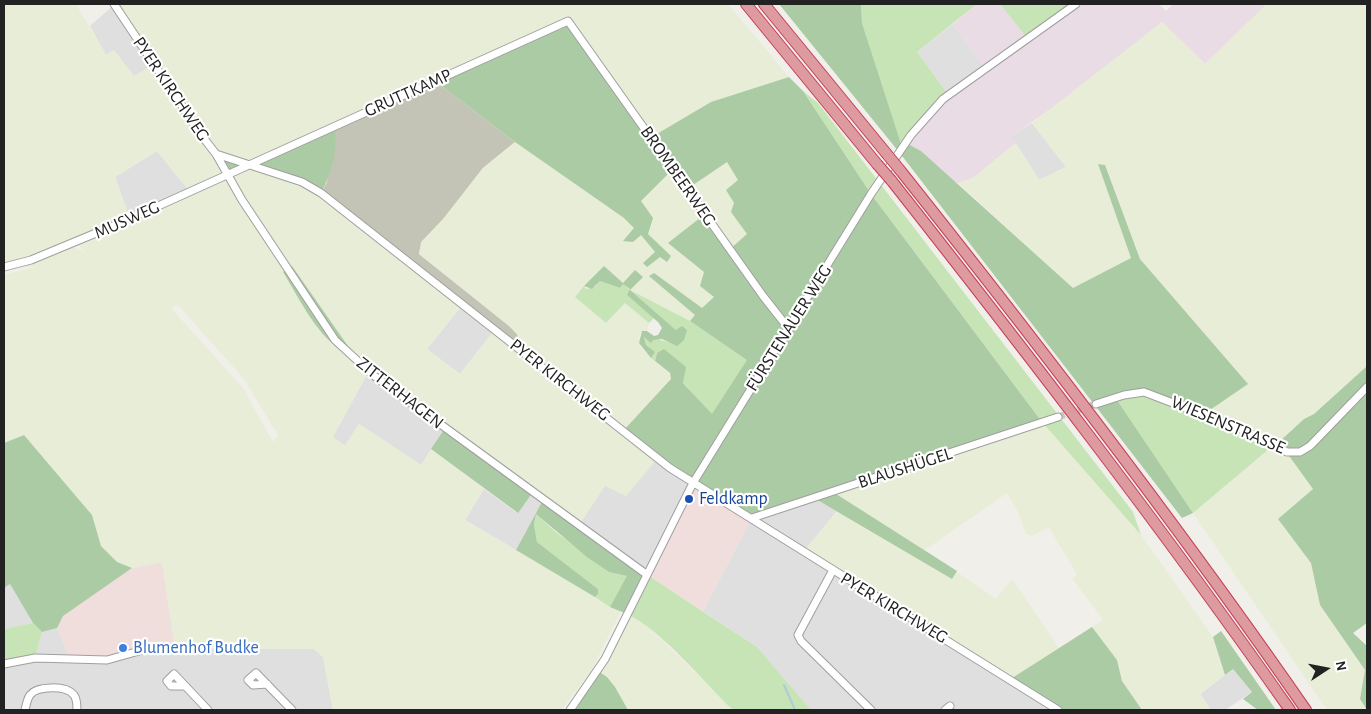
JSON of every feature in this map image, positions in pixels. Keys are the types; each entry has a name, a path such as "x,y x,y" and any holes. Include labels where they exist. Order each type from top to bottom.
{"highway":[{"path":"746,4 891,180 1005,324 1168,541 1290,710"},
{"path":"764,4 900,170 1018,319 1191,549 1306,710"}],"street":[{"name":"PYER KIRCHWEG","path":"114,4 216,154 247,166 302,182 321,193 670,468 1058,710"},
{"name":"FÜRSTENAUER WEG","path":"570,710 605,659 693,483 872,194 911,135 943,98 1076,4"},
{"name":"GRUTTKAMP","path":"247,166 568,21"},
{"name":"BROMBEERWEG","path":"568,21 763,296 790,329"},
{"name":"ZITTERHAGEN","path":"216,154 227,174 335,340 373,375 646,574"},
{"name":"MUSWEG","path":"4,267 31,260 69,245 247,166"},
{"name":"WIESENSTRASSE","path":"1096,404 1124,395 1144,392 1241,429 1287,452 1300,452 1310,446 1367,387"},
{"name":"BLAUSHÜGEL","path":"752,518 1058,417"},
{"path":"833,570 798,635 801,641 871,710"},
{"path":"4,664 35,658 107,660 150,648"},
{"path":"267,684 292,710"},
{"path":"184,686 208,710"},
{"path":"25,710 29,696 37,690 46,688 70,692 74,695 77,710"}],"shaded area":[{"path":"977,4 1000,4 1027,38 1076,4 1159,4 1166,11 1173,4 1267,4 1205,64 1162,22 1066,98 1012,136 1016,143 973,178 958,183 953,181 921,151 910,145 902,148 943,99 985,67 953,24"},
{"path":"114,5 155,64 134,77 114,50 106,55 90,26"},
{"path":"953,24 985,67 948,94 917,52"},
{"path":"435,81 515,142 483,168 444,218 422,242 419,254 509,326 517,334 525,350 321,193 327,182 334,126"},
{"path":"1032,123 1066,167 1039,180 1011,136"},
{"path":"157,151 190,192 130,219 115,177"},
{"path":"463,304 495,329 460,374 427,349"},
{"path":"369,371 445,428 421,465 359,424 345,446 332,438"},
{"path":"658,458 693,483 646,574 579,525 605,485"},
{"path":"693,483 752,518 703,611 646,574"},
{"path":"484,489 517,513 533,492 543,500 516,550 465,520"},
{"path":"814,498 837,511 804,551 1058,710 811,710 757,647 703,611 752,518"},
{"path":"162,562 175,648 150,648 122,656 70,660 57,628 62,616 132,568"},
{"path":"10,584 33,623 4,629 4,588"},
{"path":"57,628 70,660 150,648 314,649 323,657 333,710 4,710 4,664 35,658 42,632"},
{"path":"1233,669 1252,692 1225,710 1211,710 1200,694"}],"green space":[{"path":"4,4 76,4 106,55 114,50 134,76 154,64 114,4 728,4 789,77 711,102 650,138 568,21 265,157 463,304 427,349 460,374 495,329 525,350 517,334 510,326 419,254 421,242 444,218 483,168 515,142 624,218 676,166 727,161 739,180 726,190 734,203 732,212 747,234 704,272 714,297 690,321 630,290 604,266 575,297 606,323 625,303 649,323 647,331 642,331 639,336 641,348 671,376 668,384 624,430 658,458 626,496 605,486 579,525 368,372 333,437 345,445 359,424 421,465 431,449 484,489 465,520 621,611 591,671 561,710 333,710 323,657 314,649 175,648 162,562 132,568 117,562 101,546 92,515 24,435 4,443 4,275 35,267 4,267","holes":["157,151 190,192 227,174 288,269 291,267 347,355 331,344 313,322 283,272 286,270 226,178 78,244 86,253 69,245 130,219 115,177","178,305 244,379 278,435 273,442 243,388 171,308"]},
{"path":"779,4 861,4 862,23 902,147 910,145 921,151 1073,288 1131,258 1098,164 1105,165 1140,259 1248,384 1207,412 1203,417 1140,395 1117,400 1193,513 1182,518 899,152"},
{"path":"861,4 977,4 917,52 948,94 902,148 862,23"},
{"path":"1000,4 1076,4 1027,38"},
{"path":"1267,4 1367,4 1367,366 1314,414 1304,419 1279,442 1207,412 1247,384 1140,259 1105,165 1098,164 1131,258 1073,288 958,183 973,178 1016,143 1039,180 1066,167 1032,123 1162,22 1205,64"},
{"path":"567,22 650,138 711,102 789,77 803,91 871,194 1042,422 833,492 957,571 952,579 814,498 752,518 689,481 624,430 671,379 670,373 655,361 657,353 664,349 686,367 683,383 712,414 747,360 690,321 695,315 649,276 654,273 702,308 714,297 700,286 704,272 668,243 705,214 730,249 747,234 731,212 734,203 726,190 738,180 727,162 690,187 676,166 641,201 653,218 648,234 671,256 667,262 660,257 647,267 643,263 655,252 641,235 633,242 623,241 634,228 624,218 515,142 435,81"},
{"path":"803,91 818,103 1133,512 1141,535 1042,422 871,194"},
{"path":"334,126 335,152 328,178 321,193 302,182 247,166 227,174 216,154 247,165"},
{"path":"292,266 350,349 347,355 327,338 303,307 283,272"},
{"path":"604,266 623,283 635,270 643,277 630,290 676,330 682,326 687,330 684,340 677,346 662,339 653,340 651,343 644,337 646,345 655,352 651,358 639,343 642,331 647,331 654,336 658,335 662,328 658,322 627,295 630,289 623,284 620,288 600,281 592,289 584,286"},
{"path":"600,281 620,288 623,283 630,290 627,295 654,318 649,323 625,303 606,323 575,297 584,286 586,289 595,287"},
{"path":"630,290 690,321 748,360 712,415 657,353 655,361 651,358 654,352 646,345 644,337 677,345 676,330"},
{"path":"1367,366 1367,623 1353,633 1367,646 1367,710 1360,699 1365,670 1320,605 1311,563 1278,519 1313,489 1279,442 1304,419 1314,414"},
{"path":"1140,395 1203,417 1269,449 1193,513 1117,400"},
{"path":"1042,422 1141,535 1213,637 1225,675 1200,693 1211,710 1142,710 1122,681 1117,660 1092,627 1103,620 1072,578 1077,575 1049,527 1032,536 1026,534 1018,512 1007,493 925,550 996,599 1012,579 1059,648 1009,680 804,551 837,512 814,498"},
{"path":"445,428 646,574 627,614 610,607 627,576 609,572 587,557 536,514 534,525 537,542 598,589 598,594 595,597 516,550 543,500 533,492 518,513 431,449"},
{"path":"24,435 92,515 101,546 117,562 132,568 63,616 57,628 42,632 33,623 10,584 4,588 4,443"},
{"path":"1269,449 1289,455 1313,489 1278,519 1311,563 1320,605 1365,670 1360,699 1367,710 1327,710 1193,513"},
{"path":"536,514 557,533 609,572 628,576 610,607 595,597 598,594 598,589 537,542 534,525"},
{"path":"646,574 757,647 811,710 733,710 655,632 627,614"},
{"path":"627,614 640,620 733,710 628,710 615,687 607,677 598,671"},
{"path":"33,623 42,632 35,658 4,664 4,629"},
{"path":"1092,627 1117,660 1122,681 1142,710 1058,710 1009,680"},
{"path":"1221,631 1276,710 1258,710 1243,699 1252,692 1233,669 1225,675 1213,637"},
{"path":"598,671 607,677 615,687 628,710 570,710"}],"waterway":[{"path":"784,685 795,710"}],"tunnel":[{"path":"1058,417 1096,404"}],"place":[{"name":"Feldkamp","path":"689,499"},
{"name":"Blumenhof Budke","path":"123,648"}]}
